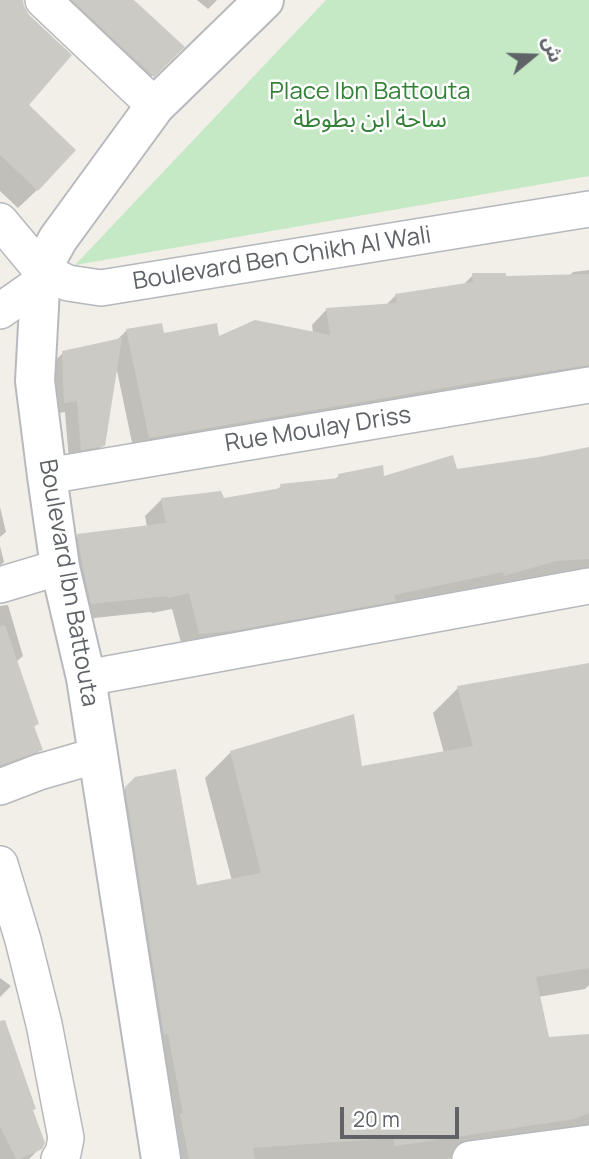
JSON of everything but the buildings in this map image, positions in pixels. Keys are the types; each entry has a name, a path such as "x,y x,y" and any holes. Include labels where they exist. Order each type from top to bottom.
{"street":[{"path":"43,0 155,106"},
{"name":"Boulevard Ibn Battouta","path":"161,1159 86,678 60,567 20,256 58,239 155,106 264,0"},
{"name":"Boulevard Ben Chikh Al Wali","path":"20,256 68,283 101,288 589,209"},
{"path":"0,311 20,256"},
{"name":"Rue Moulay Driss","path":"47,475 589,385"},
{"path":"0,585 60,567"},
{"path":"86,678 589,586"},
{"path":"0,787 39,772 98,755"},
{"path":"0,864 44,1024 66,1138 64,1153 59,1159"},
{"path":"470,1159 589,1143"}],"green space":[{"name":"Place Ibn Battouta ساحة ابن بطوطة","path":"326,0 589,0 589,176 75,265"}]}
